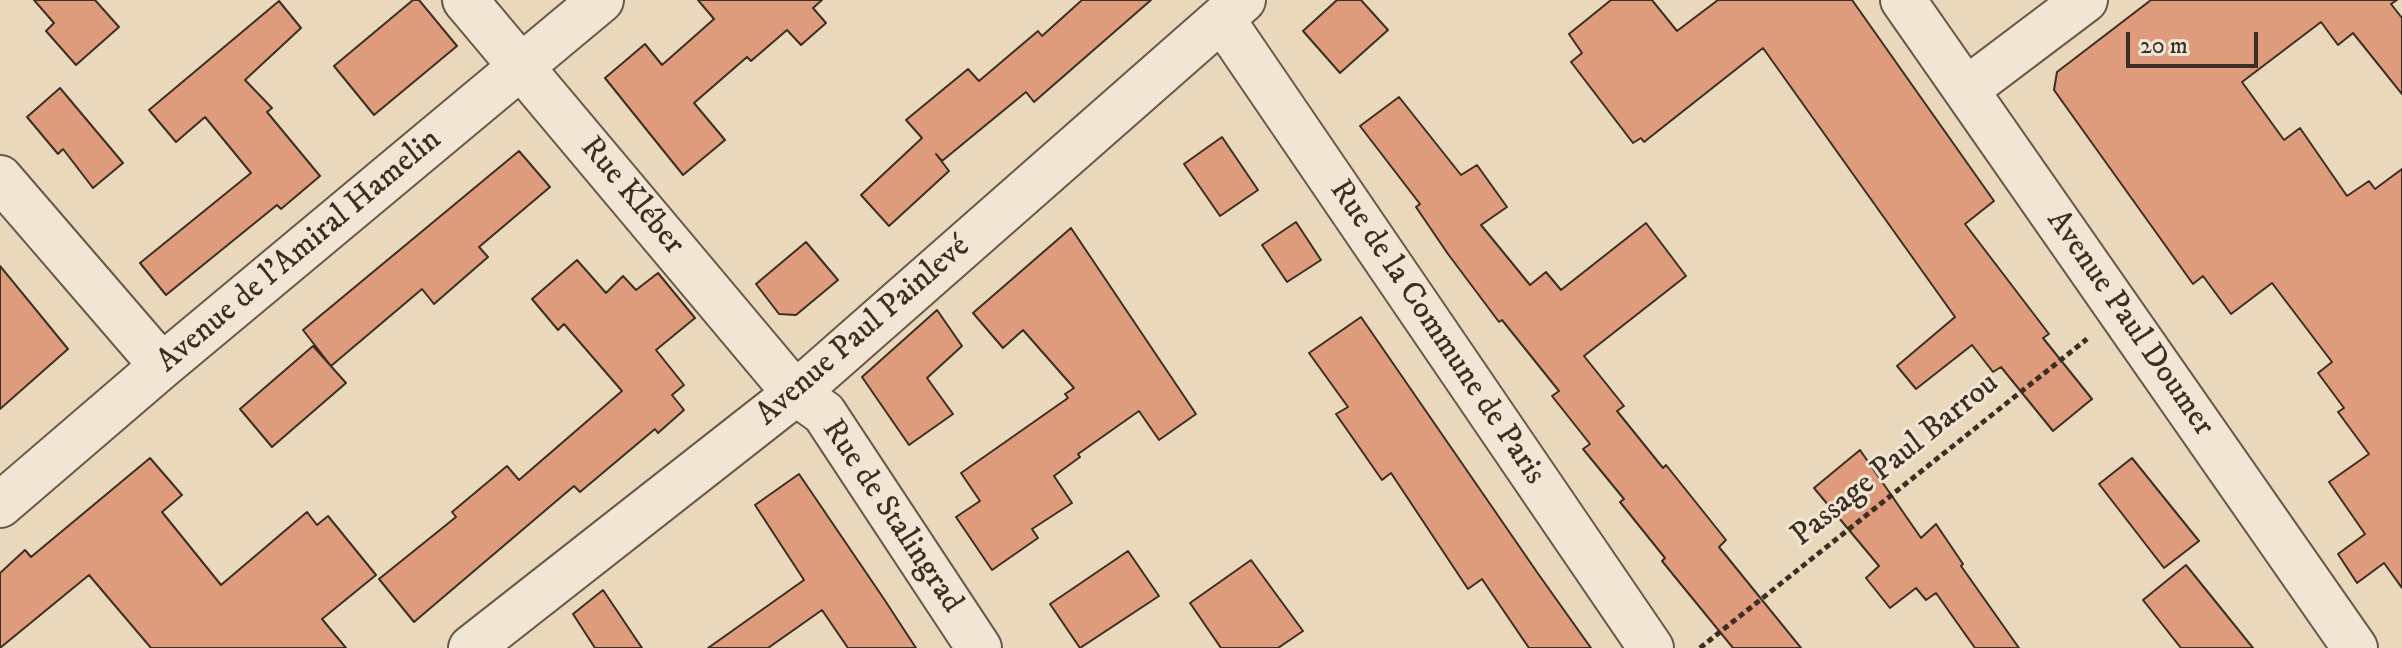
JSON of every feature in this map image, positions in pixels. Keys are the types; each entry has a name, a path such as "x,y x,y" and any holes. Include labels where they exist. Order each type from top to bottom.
{"street":[{"name":"Rue Kléber","path":"465,0 796,393"},
{"name":"Avenue de l'Amiral Hamelin","path":"0,505 601,0"},
{"name":"Avenue Paul Doumer","path":"1903,0 2355,648"},
{"path":"1967,89 2085,0"},
{"name":"Avenue Paul Painlevé","path":"471,648 796,393 1232,9"},
{"name":"Rue de la Commune de Paris","path":"1232,9 1651,648"},
{"path":"0,178 162,366"},
{"name":"Rue de Stalingrad","path":"796,393 824,413 979,648"}],"path":[{"name":"Passage Paul Barrou","path":"1700,648 2121,311"}],"building":[{"path":"34,0 95,0 119,27 76,65 46,31 54,23"},
{"path":"413,0 419,0 457,46 374,115 334,66"},
{"path":"698,0 822,0 813,8 826,23 801,45 787,30 751,61 747,57 694,103 725,140 683,175 605,78 645,44 662,65 714,19"},
{"path":"1082,0 1151,0 1034,102 1026,92 942,161 936,154 949,171 889,226 861,195 922,138 906,120 968,69 979,81 1038,31 1042,36"},
{"path":"1337,0 1361,0 1388,30 1340,73 1303,31"},
{"path":"1611,0 1652,0 1677,31 1718,0 1852,0 1994,201 1965,224 2049,334 2043,338 2092,399 2053,431 2001,367 1993,372 1972,345 1916,389 1897,366 1955,317 1763,48 1644,142 1641,138 1633,143 1571,62 1582,53 1569,34"},
{"path":"2151,0 2397,0 2391,4 2402,18 2402,94 2353,33 2338,45 2321,22 2242,82 2284,140 2300,128 2347,196 2369,181 2375,189 2402,169 2402,588 2384,563 2357,583 2338,554 2365,534 2329,482 2369,454 2338,412 2344,408 2318,373 2332,362 2272,283 2231,314 2203,276 2193,284 2054,90 2057,72"},
{"path":"279,1 301,28 245,80 272,108 267,112 320,176 281,209 277,205 166,295 140,263 251,173 205,117 176,142 149,110"},
{"path":"60,88 123,163 93,188 63,149 58,154 27,117"},
{"path":"1399,97 1461,175 1477,165 1507,207 1481,225 1530,285 1546,272 1561,290 1646,223 1686,276 1584,356 1624,406 1617,411 1663,468 1666,465 1726,540 1719,547 1801,648 1733,648 1662,561 1665,558 1620,502 1624,499 1583,449 1590,444 1552,396 1559,391 1502,320 1499,322 1416,207 1420,204 1360,126"},
{"path":"1222,137 1258,190 1220,216 1184,164"},
{"path":"519,151 550,187 479,247 488,257 434,304 422,289 331,366 303,330"},
{"path":"1296,222 1321,260 1287,282 1262,245"},
{"path":"1071,228 1196,414 1159,440 1139,411 1078,454 1080,457 1054,476 1072,503 1032,529 1038,538 992,570 956,517 980,501 961,473 1068,398 1065,394 1074,388 1023,330 1003,348 973,313"},
{"path":"806,242 838,280 796,315 779,314 756,284"},
{"path":"577,260 606,293 623,276 636,290 658,273 695,318 656,350 684,385 672,395 684,410 658,433 655,429 580,492 574,486 414,622 379,579 456,517 452,512 507,466 519,480 622,391 564,324 558,330 532,299"},
{"path":"0,266 68,349 0,409"},
{"path":"937,310 962,346 927,378 953,414 909,445 862,377"},
{"path":"1361,317 1591,648 1529,648 1482,579 1468,589 1391,473 1382,480 1336,414 1348,407 1309,353"},
{"path":"313,346 346,383 272,447 240,409"},
{"path":"1860,450 1921,538 1936,524 1963,564 1961,566 2019,648 1975,648 1936,593 1926,600 1916,588 1890,608 1866,578 1879,566 1814,488"},
{"path":"150,458 182,495 162,512 221,585 307,512 317,525 328,516 376,575 322,619 346,648 151,648 89,575 0,648 0,573 25,550 31,557"},
{"path":"2132,458 2199,541 2164,568 2099,484"},
{"path":"799,474 916,648 848,648 822,610 768,648 708,648 804,580 755,505"},
{"path":"1128,551 1159,596 1080,648 1050,604"},
{"path":"1251,560 1303,631 1278,648 1221,648 1190,603"},
{"path":"2186,565 2253,648 2181,648 2143,600"},
{"path":"603,590 642,648 595,648 573,614"}]}
